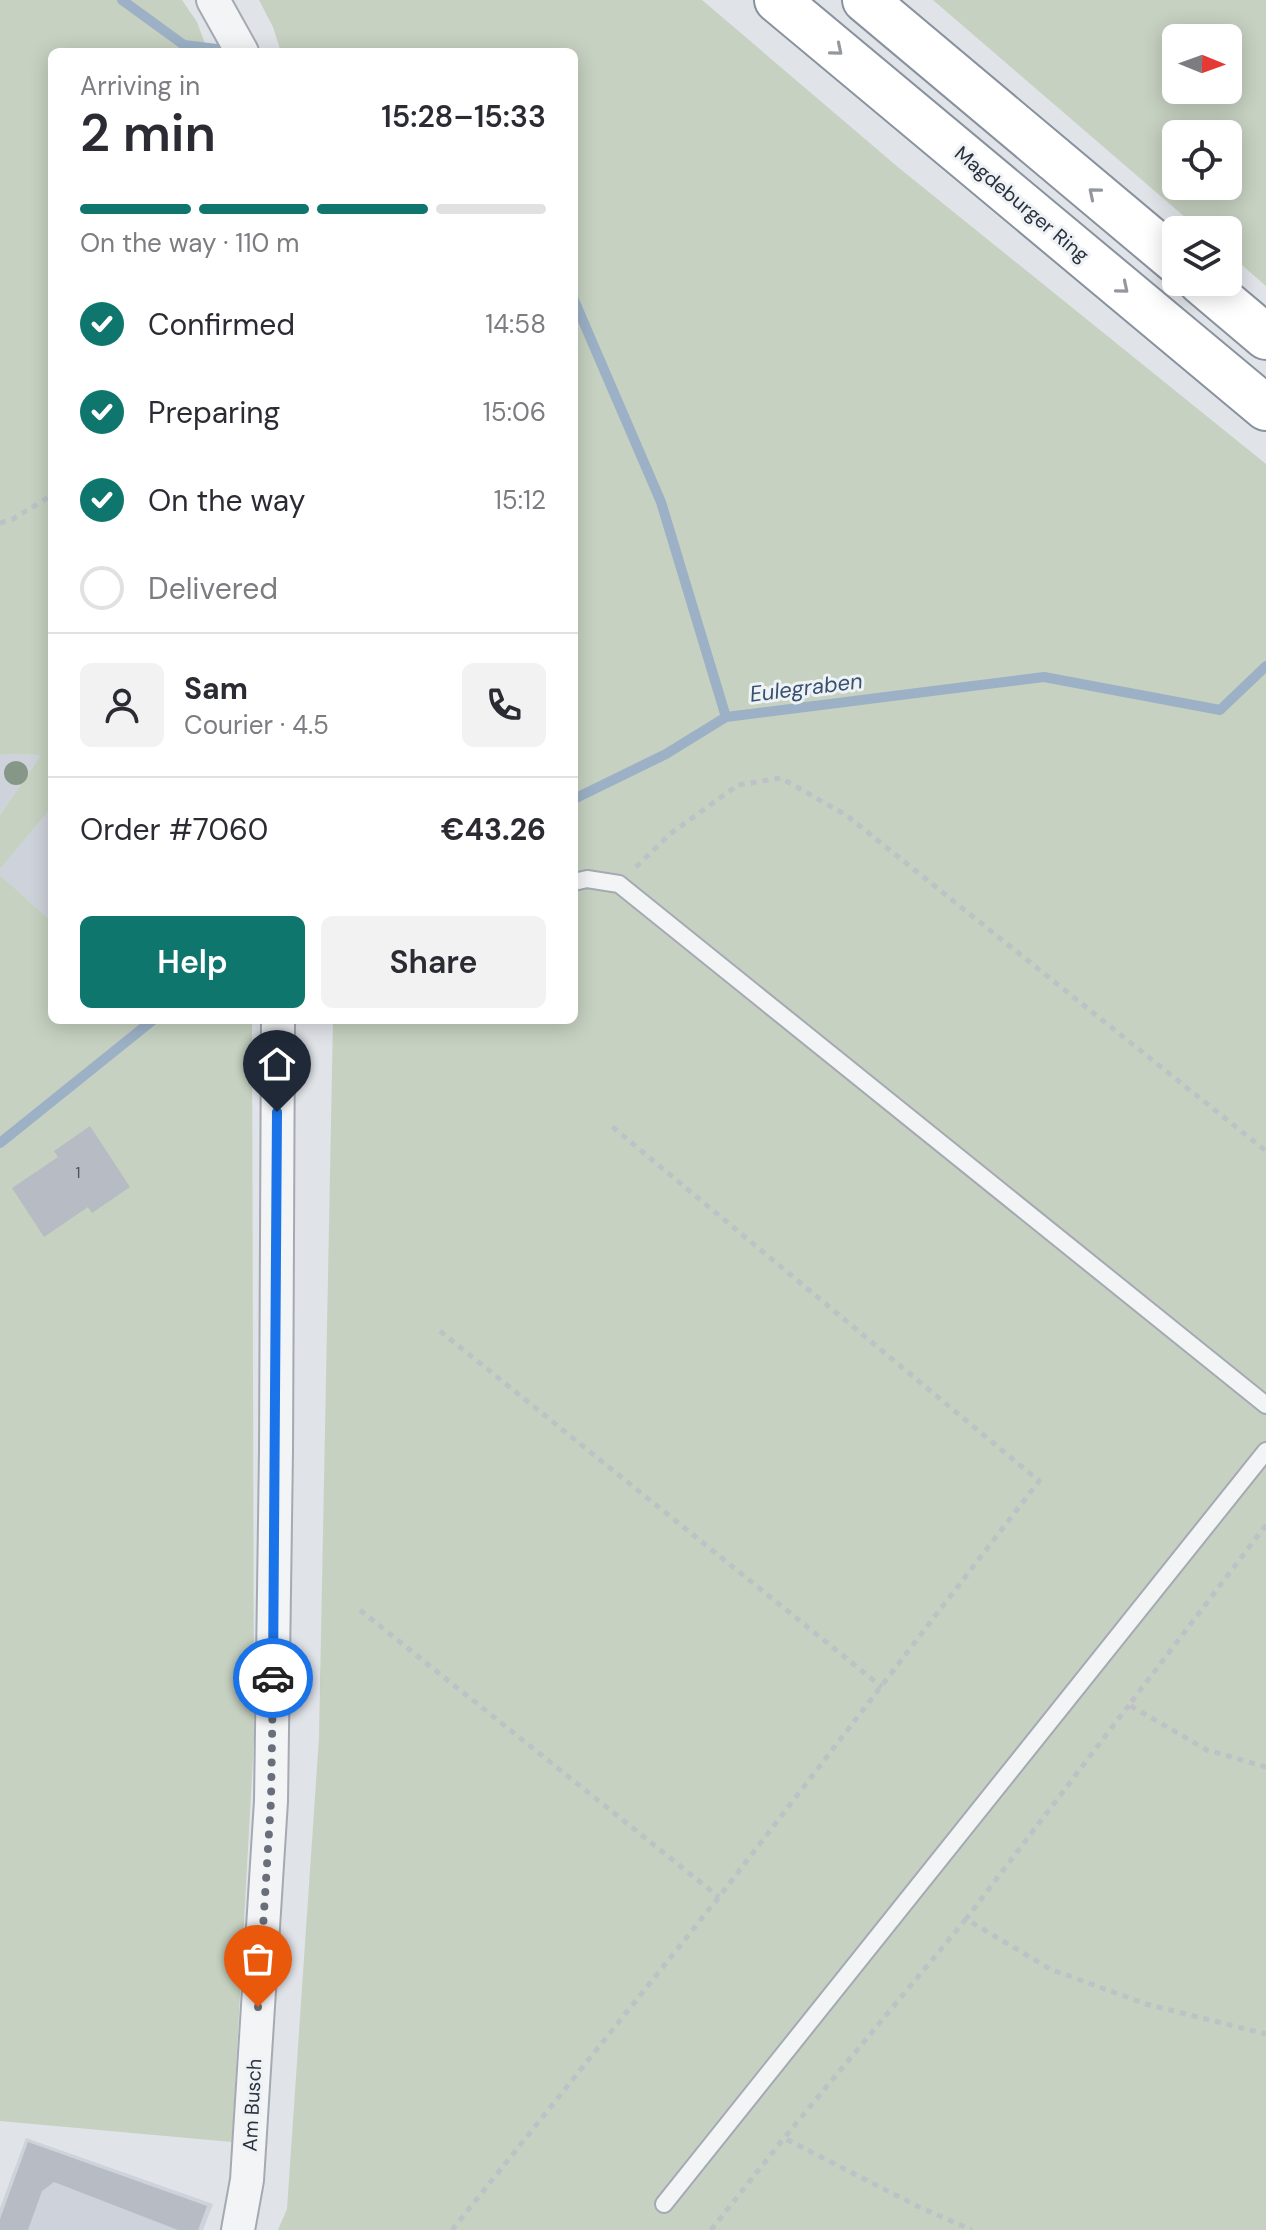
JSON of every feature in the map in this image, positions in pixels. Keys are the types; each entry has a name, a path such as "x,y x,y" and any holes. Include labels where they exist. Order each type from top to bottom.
{"highway":[{"name":"Magdeburger Ring","path":"777,0 1266,408"},
{"path":"865,0 1162,249"},
{"path":"1218,296 1266,337"}],"street":[{"path":"216,4 240,48"},
{"name":"Am Busch","path":"238,2230 247,2180 271,1801 278,1024"}],"lane":[{"path":"578,881 587,879 619,884 1266,1405"},
{"path":"664,2204 1266,1451"}],"path":[{"path":"0,523 13,519 48,497"},
{"path":"619,884 670,834 738,785 781,778 846,815 1266,1151"},
{"path":"452,2230 719,1897 1039,1481 609,1124"},
{"path":"440,1331 882,1687"},
{"path":"711,2230 966,1919 1266,1525"},
{"path":"360,1610 719,1897"},
{"path":"1129,1705 1207,1750 1266,1767"},
{"path":"966,1919 1050,1969 1146,2004 1266,2034"},
{"path":"784,2138 917,2206 972,2230"}],"shaded area":[{"path":"0,754 41,755 0,815"},
{"path":"48,812 48,918 0,875 0,869"},
{"path":"26,2138 213,2204 203,2230 0,2230 0,2208"}],"green space":[{"path":"0,0 182,0 197,22 207,48 48,48 48,812 0,869 0,815 41,755 0,754"},
{"path":"259,0 702,0 899,168 1266,464 1266,2230 278,2230 287,2209 319,1738 333,1024 578,1024 578,48 280,48"},
{"path":"933,0 1266,0 1266,286 1242,265 1242,216 1184,216 1165,200 1242,200 1242,120 1162,120 1162,197"},
{"path":"0,875 48,918 48,1024 252,1024 254,1739 232,2142 0,2121"}],"building":[{"path":"90,1126 130,1187 92,1213 88,1207 44,1237 12,1188 58,1157 54,1151"},
{"path":"28,2142 207,2206 198,2230 178,2230 54,2182 42,2191 28,2230 0,2230 0,2219"}],"waterway":[{"name":"Eulegraben","path":"122,0 184,45 208,48"},
{"name":"Eulegraben","path":"578,309 661,502 726,717 1044,677 1220,710 1266,666"},
{"path":"578,797 666,754 726,717"},
{"path":"0,1143 148,1024"}],"way so far":[{"path":"258,2007 271,1801 273,1678"}],"route":[{"path":"273,1678 277,1112"}]}
